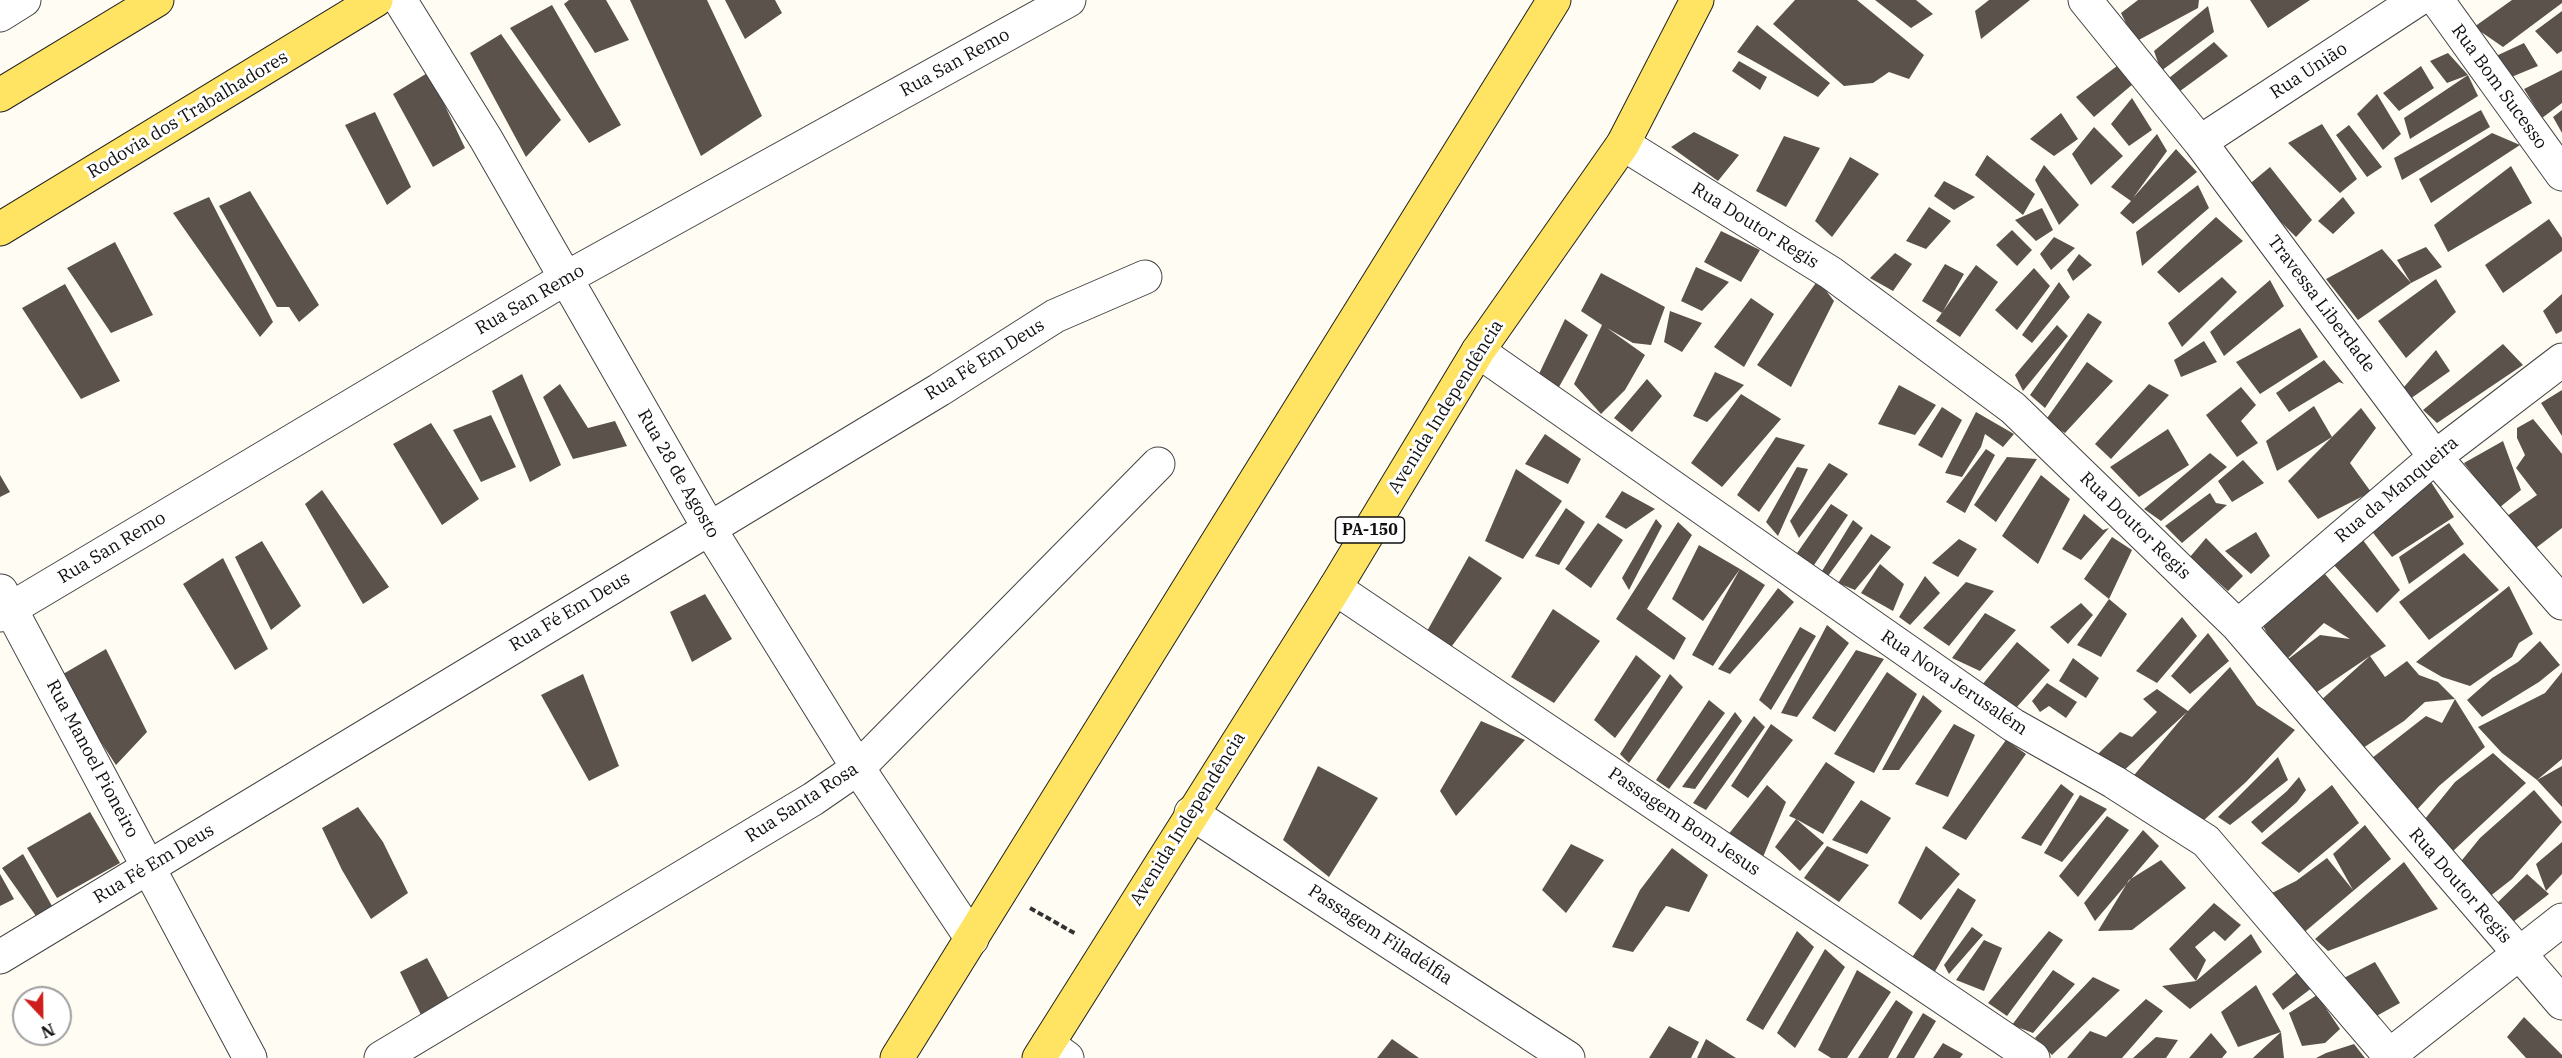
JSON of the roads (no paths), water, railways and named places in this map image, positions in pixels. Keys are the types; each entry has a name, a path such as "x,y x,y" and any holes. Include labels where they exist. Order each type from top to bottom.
{"main road":[{"path":"0,115 8,91 157,0"},
{"name":"Rodovia dos Trabalhadores","path":"0,229 376,0"},
{"path":"897,1054 972,939 1554,0"},
{"name":"Avenida Independência","path":"1051,1053 1191,813 1335,588 1478,351 1623,144 1697,0"}],"street":[{"path":"0,15 24,0"},
{"name":"Rua 28 de Agosto","path":"400,0 486,139 709,528 858,768 972,939"},
{"name":"Rua San Remo","path":"4,604 566,278 1069,0"},
{"name":"Travessa Liberdade","path":"2085,0 2200,142 2435,457 2562,603"},
{"name":"Rua União","path":"2200,142 2417,0"},
{"name":"Rua Bom Sucesso","path":"2437,0 2562,174"},
{"name":"Rua Doutor Regis","path":"1623,144 1831,273 2013,408 2238,626 2562,1003"},
{"name":"Rua Fé Em Deus","path":"0,957 939,390 1054,316 1145,277"},
{"name":"Rua Nova Jerusalém","path":"1478,351 2013,725 2114,782 2206,841 2388,1057"},
{"name":"Rua da Manqueira","path":"2238,626 2435,457 2562,360"},
{"name":"Rua Santa Rosa","path":"381,1058 813,799 858,768 1158,464"},
{"name":"Passagem Bom Jesus","path":"1335,588 2033,1058"},
{"name":"Rua Manoel Pioneiro","path":"4,604 149,867 250,1058"},
{"name":"Passagem Filadélfia","path":"1191,813 1568,1058"},
{"path":"2388,1057 2562,920"}]}
